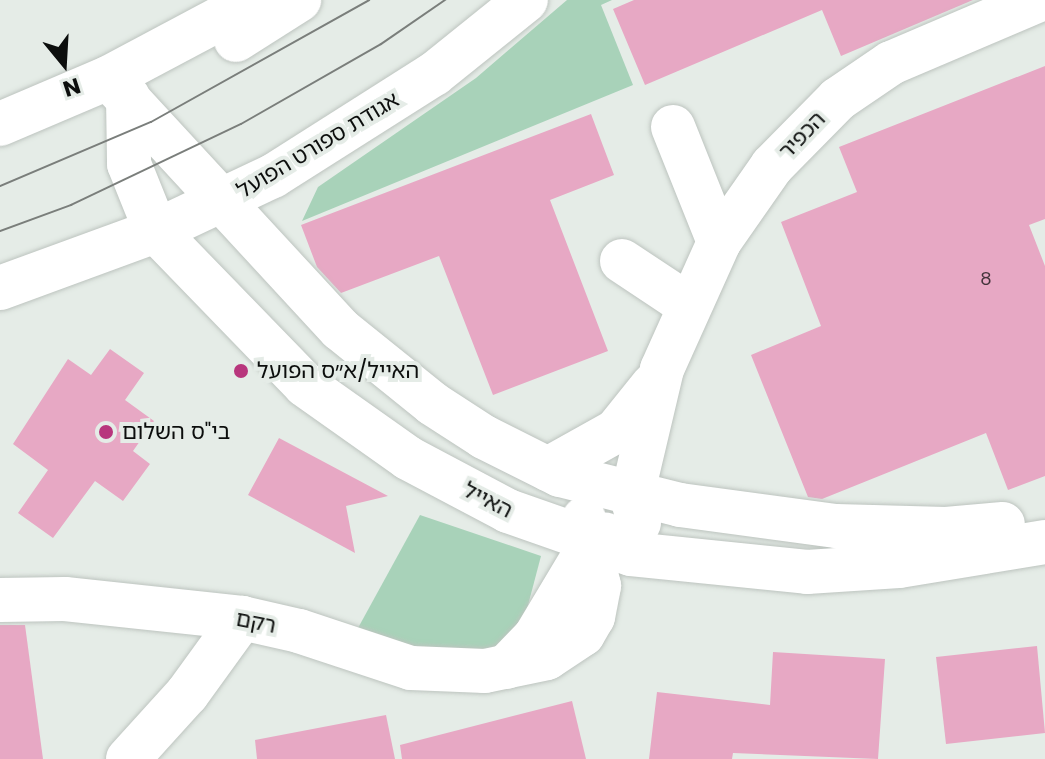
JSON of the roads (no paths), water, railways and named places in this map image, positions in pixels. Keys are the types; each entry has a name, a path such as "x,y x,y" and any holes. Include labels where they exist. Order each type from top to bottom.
{"street":[{"path":"118,88 255,0"},
{"path":"0,124 118,88 299,0"},
{"name":"אגודת ספורט הפועל","path":"0,288 156,231 224,201 303,160 434,74 526,0"},
{"name":"הכפיר","path":"634,506 662,369 687,304 719,242 772,166 838,99 891,63 1039,0"},
{"path":"118,88 329,318 385,368 484,437 554,472 634,506 680,505 836,526 946,529 1045,521"},
{"name":"האייל","path":"118,88 129,164 156,231 258,341 358,425 462,488 593,544 671,560 807,572 914,564 1045,542"},
{"path":"673,127 719,242"},
{"path":"622,261 687,304"},
{"name":"הכפיר","path":"554,472 616,431 662,369"},
{"name":"רקם","path":"0,600 65,599 242,618 299,631 411,668 458,674 547,658 583,634 593,617 599,586 593,544 554,472"},
{"path":"593,544 634,506"},
{"path":"634,506 650,542 671,560"},
{"path":"128,759 187,694 242,618"}],"tram line":[{"path":"0,186 151,122 369,0"},
{"path":"0,231 71,205 241,124 381,44 445,0"}],"place":[{"name":"האייל/א״ס הפועל","path":"241,371"},
{"name":"בי\"ס השלום","path":"106,432"}]}
